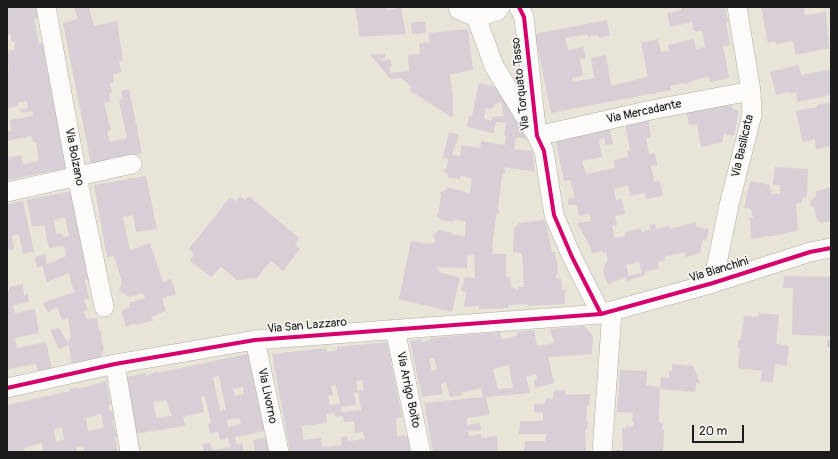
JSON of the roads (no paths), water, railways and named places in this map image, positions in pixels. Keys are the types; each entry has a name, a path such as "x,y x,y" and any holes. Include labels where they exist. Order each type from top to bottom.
{"street":[{"name":"Via Bolzano","path":"46,7 77,176 104,307"},
{"path":"458,7 459,10 476,17 498,11 500,7"},
{"name":"Via Torquato Tasso","path":"519,7 524,17 537,136 544,151 554,215 572,257 606,313"},
{"name":"Via Basilicata","path":"713,283 729,206 752,115 751,91 737,7"},
{"path":"476,17 494,66 537,136"},
{"name":"Via Mercadante","path":"537,136 651,110 751,91"},
{"path":"7,192 132,164"},
{"name":"Via Bianchini","path":"606,313 713,283 810,252 831,248"},
{"path":"602,452 606,313"},
{"name":"Via San Lazzaro","path":"7,388 114,364 255,340 395,328 606,313"},
{"name":"Via Arrigo Boito","path":"395,328 421,452"},
{"name":"Via Livorno","path":"255,340 279,452"},
{"path":"114,364 130,452"}]}
